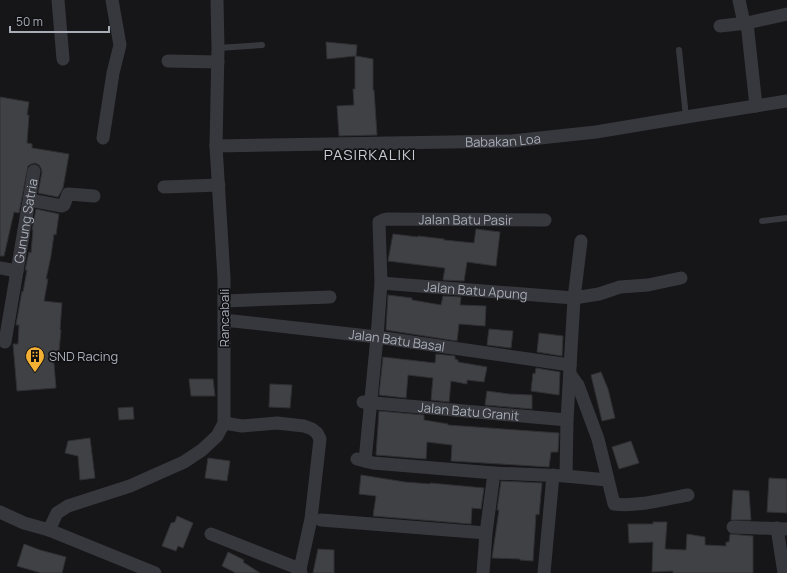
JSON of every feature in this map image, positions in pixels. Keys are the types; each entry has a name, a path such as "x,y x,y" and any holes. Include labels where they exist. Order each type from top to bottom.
{"street":[{"path":"58,0 62,59"},
{"path":"103,138 113,73 120,45 112,0"},
{"name":"Rancabali","path":"217,0 218,62 216,146 224,301 224,423"},
{"path":"739,0 746,23 756,106"},
{"path":"720,26 746,23 787,14"},
{"path":"168,61 218,62"},
{"name":"Babakan Loa","path":"216,146 512,141 596,132 787,101"},
{"name":"Gunung Satria","path":"5,342 34,171"},
{"path":"164,187 218,185"},
{"path":"30,200 62,206 64,205 68,194 94,196"},
{"name":"Jalan Batu Pasir","path":"381,283 379,222 383,220 544,220"},
{"path":"544,573 566,420 570,370 572,298 581,241"},
{"name":"Gunung Satria","path":"0,268 17,271"},
{"name":"Jalan Batu Apung","path":"381,283 572,298 599,294 620,287 648,285 682,278"},
{"path":"381,283 373,337 367,402 365,461 373,463 494,473 607,480"},
{"path":"224,301 330,297"},
{"name":"Jalan Batu Basal","path":"224,320 373,337 570,370"},
{"path":"570,370 578,385 595,432 614,504 623,505 642,503 688,495"},
{"name":"Jalan Batu Granit","path":"367,402 566,420"},
{"path":"48,530 57,513 68,506 130,486 184,462 202,450 216,436 224,423 242,426 277,423 304,426 317,433 320,439 313,505 301,571 211,534"},
{"path":"483,573 486,533 494,473"},
{"path":"0,512 24,523 48,530 155,573"},
{"path":"321,520 486,533"},
{"path":"734,527 782,528 784,573"}],"lane":[{"path":"218,48 262,45"},
{"path":"679,50 686,117"},
{"path":"762,221 787,218"}],"building":[{"path":"326,42 357,45 356,56 373,59 373,90 377,135 339,136 337,106 354,105 353,89 355,89 355,56 327,59"},
{"path":"0,97 29,102 27,115 29,115 27,143 32,144 32,148 69,154 63,188 58,197 38,193 42,172 41,168 35,163 28,166 19,213 14,212 4,256 0,256"},
{"path":"36,209 59,214 46,279 48,279 44,301 62,303 59,352 53,352 56,388 17,391 13,344 18,344 19,325 16,325 27,270 25,270 29,252 31,253 32,230"},
{"path":"476,229 500,232 496,266 467,262 464,281 443,280 445,268 388,261 393,234 474,243"},
{"path":"388,295 412,298 412,300 441,305 443,296 461,297 460,305 486,306 485,326 459,324 457,341 386,330"},
{"path":"489,329 513,331 511,348 487,345"},
{"path":"539,333 563,336 562,356 537,352"},
{"path":"436,354 455,356 455,359 458,360 458,362 487,367 484,382 467,380 467,384 451,381 449,402 431,400 433,378 408,375 406,398 379,395 383,357 435,363"},
{"path":"536,368 560,372 559,395 531,391 533,373 535,374"},
{"path":"601,372 608,389 615,418 602,421 591,375"},
{"path":"189,379 213,379 215,396 191,396"},
{"path":"270,384 292,385 290,408 269,407"},
{"path":"487,391 532,395 532,409 485,405"},
{"path":"133,407 134,419 119,420 118,408"},
{"path":"379,411 424,415 424,420 448,425 559,433 558,452 551,452 549,467 451,461 452,445 427,442 426,459 376,455"},
{"path":"90,438 95,478 80,480 78,456 65,453 68,441"},
{"path":"631,441 639,463 619,469 612,447"},
{"path":"208,458 230,461 227,481 205,478"},
{"path":"361,475 405,482 484,488 481,509 472,508 471,524 373,516 376,496 359,494"},
{"path":"769,478 787,479 787,513 767,512"},
{"path":"501,481 542,483 539,515 536,514 533,561 492,558 499,510 497,510"},
{"path":"733,490 749,491 751,520 731,520"},
{"path":"177,516 193,523 183,548 178,546 176,551 162,546 171,523 175,522"},
{"path":"653,522 667,522 665,549 686,550 687,534 705,537 705,545 726,546 726,542 729,542 730,534 753,536 753,573 673,573 673,571 652,572 653,542 629,543 628,524 653,524"},
{"path":"24,544 66,557 62,573 41,573 17,566"},
{"path":"318,549 334,550 334,573 313,573"},
{"path":"228,552 244,560 243,562 260,573 236,573 222,566"}],"place":[{"name":"SND Racing","path":"35,373"}],"district":[{"name":"PASIRKALIKI","path":"370,154"}]}
